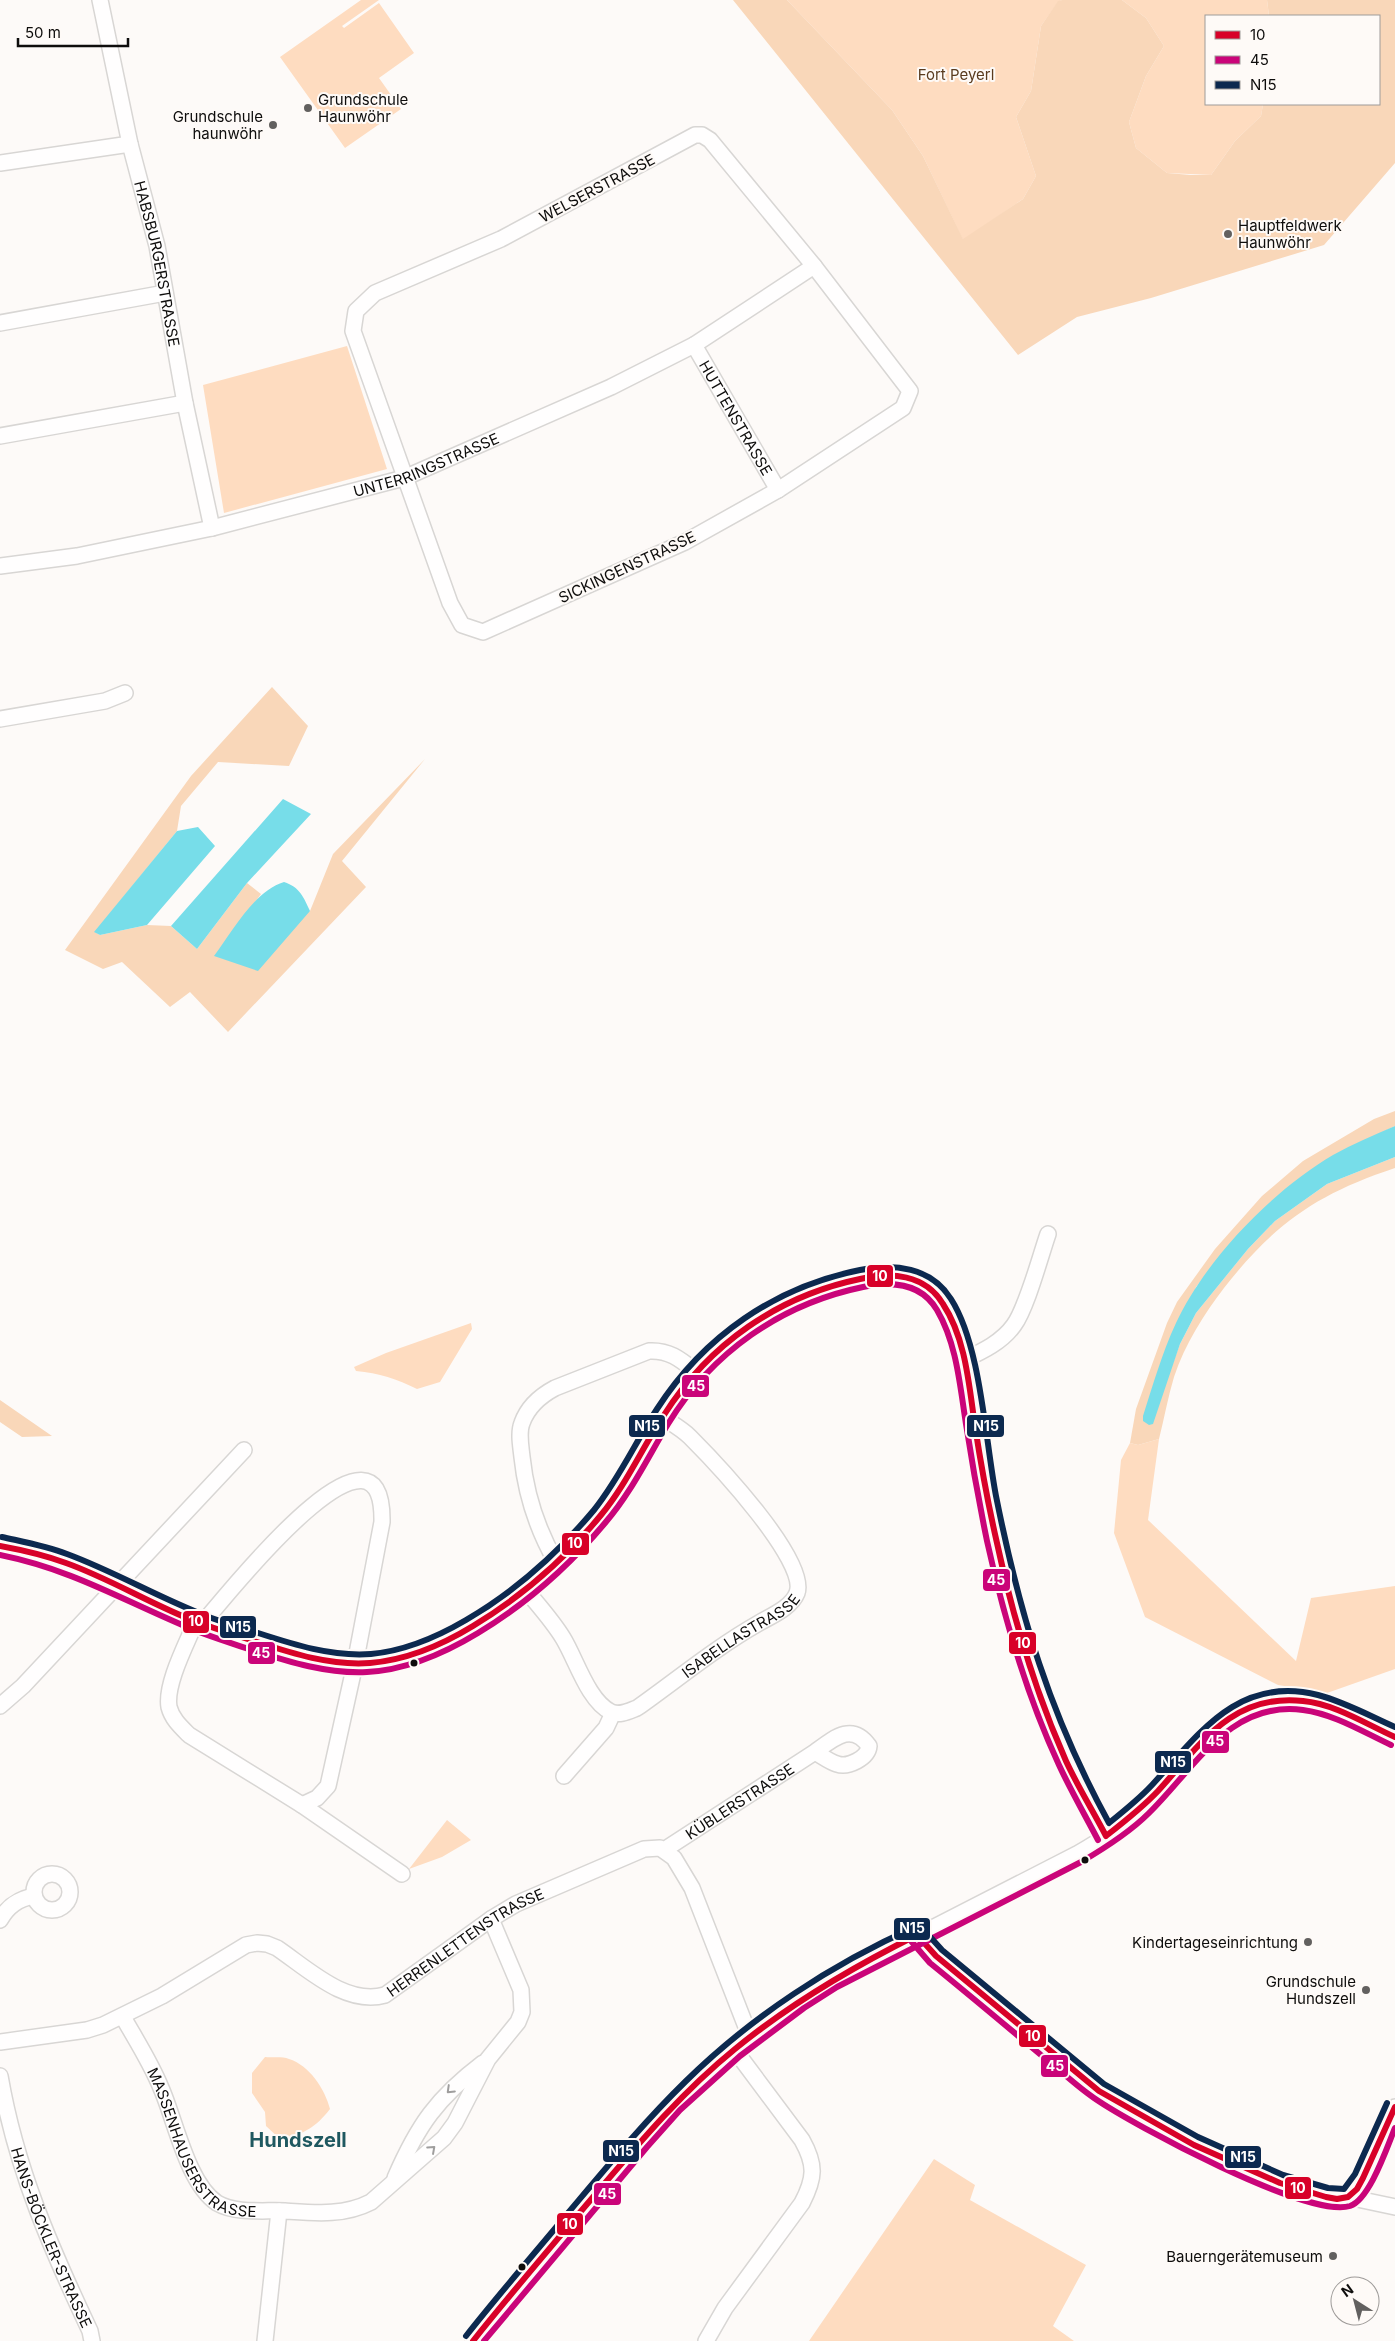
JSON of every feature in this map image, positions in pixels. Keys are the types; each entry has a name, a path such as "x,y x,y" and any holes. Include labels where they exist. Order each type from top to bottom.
{"street":[{"name":"HABSBURGERSTRASSE","path":"100,0 130,144 156,246 185,403 212,528"},
{"name":"WELSERSTRASSE","path":"404,478 353,331 356,311 375,293 501,239 694,135 702,135 710,140 814,266 910,391"},
{"path":"0,163 130,144"},
{"name":"UNTERRINGSTRASSE","path":"0,566 77,556 212,528 404,478 611,387 694,345 814,266"},
{"path":"0,323 165,293"},
{"name":"HUTTENSTRASSE","path":"694,345 778,490"},
{"name":"SICKINGENSTRASSE","path":"404,478 450,603 462,625 483,632 685,542 778,490 903,408 910,391"},
{"path":"0,436 185,403"},
{"path":"0,718 105,702 125,693"},
{"path":"964,1360 988,1348 1002,1338 1015,1324 1048,1234"},
{"path":"0,1546 42,1555 76,1566 199,1623 281,1650 355,1664 384,1661 423,1650 473,1627 525,1589 556,1562 603,1512 625,1482 662,1417 695,1371 728,1339 773,1309 827,1287 885,1275 912,1277 934,1291 944,1305 964,1360 990,1511 1031,1669 1064,1757 1106,1836"},
{"path":"556,1562 544,1542 531,1507 524,1476 520,1446 521,1425 527,1412 543,1394 555,1388 649,1351 660,1350 672,1354 695,1371"},
{"name":"ISABELLASTRASSE","path":"614,1713 623,1713 637,1708 730,1639 790,1604 797,1594 799,1582 796,1570 789,1559 742,1494 688,1435 662,1417"},
{"path":"0,1706 23,1686 244,1450"},
{"path":"302,1805 316,1798 328,1786 355,1664 382,1522 382,1507 379,1495 373,1487 362,1480 354,1480 339,1487 292,1525 263,1552 199,1623 170,1686 169,1707 176,1722 190,1735 302,1805 402,1874"},
{"path":"525,1589 562,1637 592,1693 606,1709 614,1713 606,1728 564,1776"},
{"path":"473,2341 640,2141 674,2104 734,2049 833,1979 1077,1854 1106,1836 1142,1808 1209,1732 1228,1718 1252,1707 1282,1701 1302,1701 1342,1713 1395,1737"},
{"name":"KÜBLERSTRASSE","path":"664,1850 815,1752"},
{"name":"HERRENLETTENSTRASSE","path":"0,2042 87,2030 123,2017 162,1996 235,1950 257,1943 277,1948 339,1990 356,1997 373,1999 385,1996 491,1919 542,1892 644,1850 660,1848 664,1850"},
{"path":"664,1850 674,1858 692,1888 750,2037"},
{"path":"0,1920 12,1905 22,1898 34,1896"},
{"name":"MASSENHAUSERSTRASSE","path":"123,2017 159,2084 182,2146 202,2187 217,2203 227,2207 315,2213 357,2209 371,2202 444,2138 455,2123 488,2059 518,2022 522,2012 523,2001 518,1979 491,1919"},
{"path":"917,1935 936,1956 1046,2049 1099,2091 1123,2106 1194,2145 1280,2183 1326,2197 1336,2199 1348,2197 1395,2207"},
{"path":"706,2341 725,2308 802,2203 813,2175 810,2154 802,2140 734,2049"},
{"name":"MASSENHAUSERSTRASSE","path":"394,2180 412,2142 431,2111 455,2085 488,2059"},
{"name":"HANS-BÖCKLER-STRASSE","path":"0,2076 6,2112 24,2178 48,2243 90,2331 92,2341"},
{"path":"1348,2197 1357,2189 1363,2178 1395,2107"},
{"path":"265,2341 279,2211"}],"green space":[{"path":"361,0 379,0 342,26 344,28 379,3 414,53 379,78 401,109 345,148 280,57"},
{"name":"Fort Peyerl","path":"787,0 1062,0 1058,2 1041,26 1031,91 1016,117 1036,176 1023,199 963,240 923,156 892,110"},
{"path":"1122,0 1267,0 1269,15 1205,15 1205,105 1263,105 1261,116 1235,141 1211,175 1167,173 1136,148 1129,122 1146,76 1164,46 1146,18"},
{"path":"347,346 387,469 224,513 203,385"},
{"path":"471,1323 472,1329 440,1382 417,1389 388,1377 356,1371 354,1367 386,1353"},
{"path":"1159,1439 1148,1520 1296,1661 1311,1598 1395,1586 1395,1669 1327,1693 1278,1685 1145,1617 1114,1533 1121,1460 1130,1443 1138,1445"},
{"path":"447,1820 471,1840 442,1857 409,1869"},
{"path":"265,2057 286,2058 303,2067 320,2086 330,2109 309,2129 281,2140 266,2126 265,2112 252,2093 252,2073"},
{"path":"934,2159 975,2185 970,2200 1086,2265 1053,2326 1074,2341 809,2341"}],"shaded area":[{"path":"733,0 787,0 892,110 923,156 963,239 1023,199 1036,176 1016,117 1031,91 1041,26 1058,1 1122,0 1146,18 1164,46 1146,76 1129,122 1136,148 1167,173 1211,175 1235,141 1261,116 1263,105 1380,105 1380,15 1269,15 1267,0 1395,0 1395,163 1324,245 1151,298 1077,317 1018,355"},
{"path":"272,687 308,726 289,766 218,762 181,806 177,831 95,932 100,935 147,925 171,926 197,949 247,883 261,894 215,956 310,911 333,854 425,759 342,861 366,887 228,1032 190,992 170,1007 122,962 103,969 65,950 191,776"},
{"path":"1395,1111 1395,1126 1333,1156 1295,1182 1258,1214 1222,1254 1196,1287 1170,1371 1180,1344 1196,1313 1248,1249 1275,1221 1327,1184 1395,1157 1395,1168 1367,1178 1320,1200 1299,1213 1261,1245 1224,1288 1196,1330 1174,1377 1159,1439 1138,1445 1130,1443 1136,1409 1167,1323 1177,1302 1215,1249 1262,1196 1303,1161 1374,1119"},
{"path":"0,1400 52,1436 22,1437 0,1422"}],"water":[{"path":"283,799 311,814 247,883 197,949 171,926"},
{"path":"198,827 215,846 147,925 100,935 94,932 177,831"},
{"path":"284,882 298,890 310,911 258,971 214,956 254,903 273,887"},
{"path":"1395,1126 1395,1157 1327,1184 1275,1221 1248,1249 1196,1313 1180,1344 1153,1424 1149,1425 1143,1421 1158,1369 1176,1323 1189,1299 1223,1251 1264,1207 1310,1170 1333,1155"}],"transit line":[{"name":"N15","path":"2,1537 43,1546 67,1554 206,1616 297,1645 341,1654 371,1654 396,1650 444,1632 484,1609 534,1571 566,1541 603,1498 657,1409 676,1383 719,1337 744,1318 771,1302 799,1289 829,1278 860,1270 886,1267 898,1268 922,1274 943,1288 961,1319 976,1367 996,1496 1015,1583 1027,1624 1039,1664 1070,1743 1109,1823 1142,1795 1204,1729 1223,1713 1243,1701 1265,1693 1290,1691 1318,1695 1348,1705 1395,1727"},
{"name":"10","path":"0,1546 33,1553 83,1569 197,1622 296,1654 340,1663 370,1663 397,1659 449,1639 491,1615 542,1576 573,1547 610,1503 682,1389 724,1345 748,1327 801,1297 830,1287 872,1277 895,1276 906,1278 927,1286 936,1294 951,1318 957,1332 968,1379 991,1514 1003,1571 1018,1626 1044,1708 1055,1735 1071,1771 1106,1836"},
{"name":"45","path":"0,1555 71,1576 198,1632 294,1663 352,1672 382,1671 411,1664 439,1654 496,1622 530,1597 562,1569 591,1539 614,1511 686,1398 727,1353 751,1335 804,1305 863,1287 884,1284 904,1286 923,1294 930,1301 944,1323 949,1337 957,1366 987,1541 1017,1655 1047,1738 1068,1784 1098,1840"},
{"name":"10","path":"1106,1836 1152,1797 1188,1756 1220,1726 1237,1714 1256,1705 1278,1701 1315,1703 1339,1710 1395,1737"},
{"name":"45","path":"484,2341 680,2110 740,2056 804,2008 837,1987 1081,1862 1108,1846 1149,1813 1198,1758 1216,1741 1234,1727 1254,1716 1277,1710 1315,1712 1348,1724 1391,1745"},
{"name":"N15","path":"466,2336 655,2113 711,2058 765,2014 823,1975 915,1927 923,1929 942,1950 1104,2084 1198,2137 1283,2175 1328,2188 1344,2189 1355,2174 1387,2103"},
{"name":"10","path":"917,1935 936,1956 1099,2091 1194,2145 1280,2183 1326,2197 1337,2199 1348,2197 1357,2189 1363,2178 1395,2107"},
{"name":"10","path":"473,2341 636,2147 693,2086 756,2032 800,2001 869,1960 917,1935"},
{"name":"45","path":"911,1941 930,1963 1094,2098 1114,2111 1181,2147 1261,2185 1298,2198 1329,2206 1350,2206 1364,2194 1371,2183 1395,2128"}],"place":[{"name":"Grundschule Haunwöhr","path":"308,108"},
{"name":"Grundschule haunwöhr","path":"273,125"},
{"name":"Hauptfeldwerk Haunwöhr","path":"1228,234"},
{"name":"Kindertageseinrichtung","path":"1308,1942"},
{"name":"Grundschule Hundszell","path":"1366,1990"},
{"name":"Bauerngerätemuseum","path":"1333,2256"}],"district":[{"name":"Hundszell","path":"298,2140"}]}
